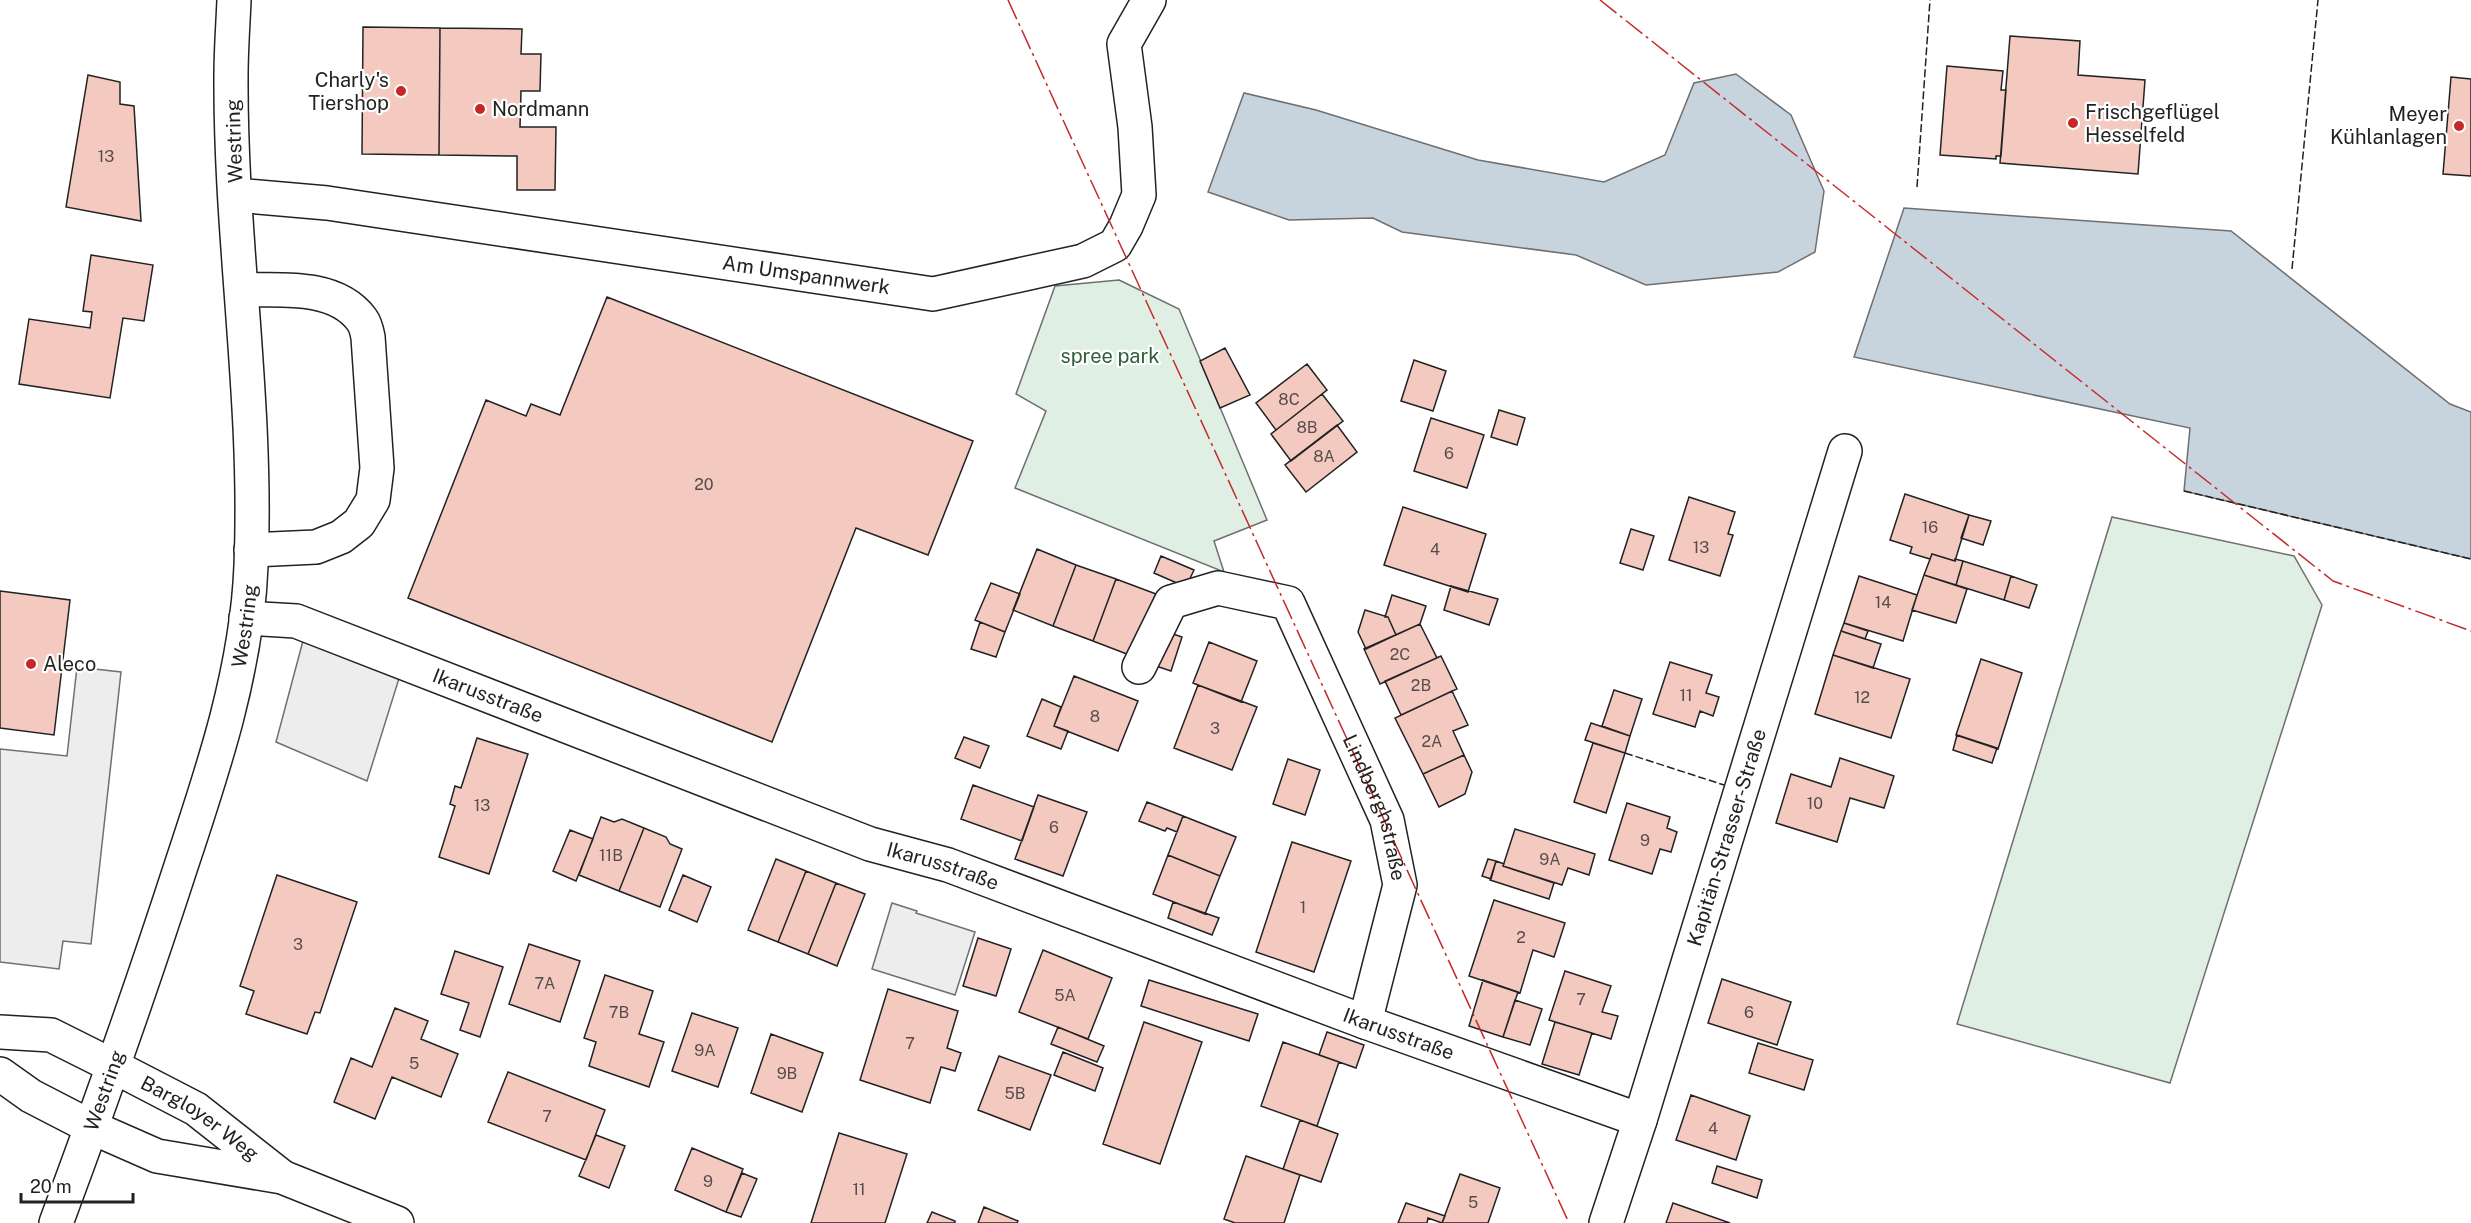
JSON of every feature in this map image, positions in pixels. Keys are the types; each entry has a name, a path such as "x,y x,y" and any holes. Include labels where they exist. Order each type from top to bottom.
{"street":[{"name":"Westring","path":"56,1223 183,862 229,711 246,618 250,550 251,433 231,77 234,0"},
{"name":"Am Umspannwerk","path":"236,195 327,203 933,294 1083,261 1115,245 1139,195 1135,127 1124,44 1149,0"},
{"path":"242,290 297,290 325,294 349,308 363,320 368,337 376,468 373,500 358,523 341,537 316,547 250,550"},
{"name":"Kapitän-Strasser-Straße","path":"1606,1223 1640,1120 1845,451"},
{"name":"Lindberghstraße","path":"1139,667 1171,602 1218,588 1288,603 1387,820 1400,885 1365,1022"},
{"name":"Ikarusstraße","path":"246,618 296,621 870,844 948,865 1365,1022 1640,1120"},
{"name":"Bargloyer Weg","path":"0,1032 51,1035 113,1066 196,1109 282,1177"},
{"name":"Bargloyer Weg","path":"0,1074 32,1096 91,1127 157,1156 282,1177 397,1223"}],"green space":[{"name":"spree park","path":"1119,280 1179,309 1267,520 1214,541 1224,572 1015,488 1046,411 1016,394 1055,286"},
{"path":"2112,517 2294,556 2322,605 2170,1083 1957,1024"}],"shaded area":[{"path":"1736,74 1791,115 1824,191 1815,252 1778,272 1646,285 1576,255 1402,232 1373,218 1289,220 1208,192 1244,93 1316,110 1478,160 1604,182 1665,155 1694,83"},
{"path":"1904,208 2231,231 2450,404 2471,412 2471,559 2184,491 2190,428 1854,357"},
{"path":"304,637 401,672 367,781 276,742"},
{"path":"77,667 121,672 91,944 63,941 59,969 0,962 0,749 67,756"},
{"path":"892,903 975,932 955,995 872,969"}],"building":[{"name":"Charly's Tiershop","path":"363,27 440,28 439,155 362,154"},
{"name":"Nordmann","path":"440,28 522,29 521,54 541,54 540,91 521,91 520,127 556,127 555,190 517,190 517,156 439,155"},
{"name":"Frischgeflügel Hesselfeld","path":"2010,36 2080,41 2078,75 2145,80 2138,174 2000,163"},
{"path":"1947,66 2003,71 2001,90 2006,90 2001,156 1996,156 1996,159 1940,155"},
{"path":"88,75 120,82 120,104 134,106 141,221 66,207"},
{"name":"Meyer Kühlanlagen","path":"2451,77 2471,79 2471,176 2443,174"},
{"path":"91,255 153,265 144,321 123,318 110,398 19,384 29,319 90,328 92,312 83,311"},
{"path":"607,297 973,441 928,555 856,528 772,742 408,598 486,400 526,416 531,404 560,415"},
{"path":"1225,348 1250,395 1220,408 1200,361"},
{"path":"1414,360 1446,371 1433,411 1401,401"},
{"path":"1307,364 1327,390 1276,430 1256,403"},
{"path":"1322,394 1343,421 1291,461 1271,434"},
{"path":"1499,410 1525,418 1517,445 1491,437"},
{"path":"1431,418 1484,435 1467,488 1414,471"},
{"path":"1337,425 1357,452 1306,492 1285,465"},
{"path":"1905,494 1969,515 1955,561 1932,554 1930,559 1910,553 1912,547 1890,540"},
{"path":"1689,497 1735,512 1728,534 1733,535 1720,576 1669,560"},
{"path":"1403,507 1486,534 1468,592 1384,565"},
{"path":"1969,515 1991,521 1983,545 1961,538"},
{"path":"1631,529 1654,536 1643,570 1620,563"},
{"path":"1037,549 1076,565 1053,626 1013,610"},
{"path":"1932,554 1963,561 1956,585 1924,575"},
{"path":"1161,556 1194,570 1186,587 1154,573"},
{"path":"1963,561 2011,576 2004,600 1956,585"},
{"path":"1076,565 1116,579 1093,641 1053,626"},
{"path":"1924,575 1967,589 1956,623 1912,610"},
{"path":"1859,576 1917,595 1903,641 1844,623"},
{"path":"2011,576 2037,585 2029,608 2004,600"},
{"path":"1116,579 1156,594 1132,656 1093,641"},
{"path":"991,583 1020,594 1005,632 975,620"},
{"path":"1451,586 1498,599 1489,625 1444,610"},
{"name":"Aleco","path":"0,591 70,600 54,735 0,728"},
{"path":"1392,595 1426,606 1420,624 1396,635 1388,617 1385,617"},
{"path":"1365,610 1388,617 1396,635 1366,649 1358,632"},
{"path":"980,622 1005,632 996,657 971,649"},
{"path":"1844,623 1868,631 1865,639 1841,631"},
{"path":"1420,624 1437,658 1380,684 1364,649"},
{"path":"1841,631 1881,644 1873,668 1833,655"},
{"path":"1167,632 1182,637 1171,671 1153,665"},
{"path":"1209,642 1257,661 1241,702 1193,683"},
{"path":"1833,655 1910,679 1891,738 1815,714"},
{"path":"1441,656 1457,689 1401,715 1385,681"},
{"path":"1981,659 2022,673 1998,749 1956,735"},
{"path":"1670,662 1712,675 1706,693 1719,697 1713,716 1700,711 1695,727 1653,714"},
{"path":"1074,676 1138,701 1118,751 1054,726"},
{"path":"1198,685 1257,707 1232,770 1174,748"},
{"path":"1614,690 1642,699 1630,736 1602,726"},
{"path":"1452,691 1468,725 1453,731 1464,755 1423,774 1395,718"},
{"path":"1042,699 1061,707 1054,726 1068,731 1061,749 1027,736"},
{"path":"1591,723 1630,736 1625,753 1585,740"},
{"path":"1957,735 1997,748 1992,763 1953,750"},
{"path":"964,737 989,746 980,768 955,758"},
{"path":"477,738 528,754 489,874 439,857 455,806 450,804 455,786 461,788"},
{"path":"1593,743 1625,753 1606,813 1574,802"},
{"path":"1464,755 1472,772 1465,794 1439,807 1423,774"},
{"path":"1840,758 1894,776 1884,808 1850,798 1837,842 1776,823 1791,774 1831,787"},
{"path":"1288,759 1320,770 1305,815 1273,804"},
{"path":"973,785 1034,807 1022,841 961,819"},
{"path":"1038,795 1087,812 1063,876 1015,859"},
{"path":"1147,802 1183,816 1177,832 1167,828 1165,831 1139,821"},
{"path":"1627,803 1670,817 1667,828 1677,832 1671,852 1660,849 1652,874 1609,860"},
{"path":"1183,816 1236,837 1220,876 1168,855"},
{"path":"601,817 614,822 622,819 644,828 619,891 579,875"},
{"path":"644,828 666,837 670,844 682,849 660,907 619,891"},
{"path":"1515,829 1595,854 1589,875 1568,868 1562,885 1503,866"},
{"path":"570,830 593,839 576,881 553,871"},
{"path":"1292,842 1351,861 1314,972 1256,952"},
{"path":"1168,855 1220,876 1205,914 1153,894"},
{"path":"776,859 806,871 778,942 748,930"},
{"path":"1488,859 1496,861 1491,879 1482,876"},
{"path":"1496,861 1504,864 1503,866 1554,883 1549,899 1490,880"},
{"path":"806,871 836,883 808,954 778,942"},
{"path":"277,875 357,902 320,1013 315,1012 307,1034 246,1014 254,991 240,986"},
{"path":"683,875 711,887 697,922 669,910"},
{"path":"836,883 865,894 837,966 808,954"},
{"path":"1494,900 1565,923 1554,957 1533,950 1520,993 1469,976"},
{"path":"1173,902 1219,918 1212,935 1168,918"},
{"path":"978,938 1011,949 996,996 963,986"},
{"path":"529,944 580,961 560,1022 509,1004"},
{"path":"1043,950 1112,978 1088,1039 1019,1012"},
{"path":"455,951 503,967 480,1037 460,1030 469,1003 441,994"},
{"path":"1565,971 1611,986 1602,1012 1618,1016 1611,1039 1549,1020"},
{"path":"605,975 653,991 639,1034 664,1042 649,1087 589,1066 596,1042 584,1038"},
{"path":"1722,979 1791,1002 1777,1045 1708,1023"},
{"path":"1149,980 1258,1014 1249,1041 1141,1006"},
{"path":"1483,980 1518,992 1503,1037 1469,1026"},
{"path":"888,989 958,1011 947,1048 961,1053 955,1071 941,1067 930,1103 860,1080"},
{"path":"1515,1000 1542,1009 1530,1045 1503,1037"},
{"path":"395,1008 428,1021 421,1039 458,1054 441,1097 392,1077 375,1119 334,1102 351,1058 372,1067"},
{"path":"692,1013 738,1028 718,1087 672,1071"},
{"path":"1144,1022 1202,1042 1160,1164 1103,1144"},
{"path":"1555,1022 1592,1033 1579,1075 1542,1064"},
{"path":"1058,1027 1104,1046 1097,1062 1051,1044"},
{"path":"1327,1032 1364,1045 1356,1068 1319,1055"},
{"path":"771,1034 823,1053 802,1112 751,1093"},
{"path":"1283,1042 1339,1062 1317,1126 1261,1106"},
{"path":"1758,1043 1813,1060 1804,1090 1749,1073"},
{"path":"1063,1052 1103,1068 1095,1091 1054,1075"},
{"path":"999,1056 1051,1075 1030,1130 978,1110"},
{"path":"508,1072 605,1110 586,1160 488,1122"},
{"path":"1691,1095 1750,1116 1736,1160 1676,1140"},
{"path":"1300,1120 1338,1134 1321,1182 1283,1169"},
{"path":"839,1133 907,1154 885,1223 811,1223"},
{"path":"596,1135 625,1146 609,1188 579,1176"},
{"path":"692,1148 743,1169 726,1212 675,1190"},
{"path":"1246,1156 1300,1175 1284,1223 1235,1223 1224,1219"},
{"path":"1717,1166 1762,1180 1757,1198 1712,1183"},
{"path":"742,1173 757,1179 741,1217 726,1212"},
{"path":"1460,1174 1500,1188 1488,1223 1442,1223"},
{"path":"1406,1203 1445,1216 1442,1223 1428,1218 1427,1223 1398,1223"},
{"path":"1673,1203 1730,1223 1666,1223"},
{"path":"984,1207 1018,1221 1017,1223 978,1223"},
{"path":"932,1212 955,1221 955,1223 927,1223"}],"fence":[{"path":"1917,187 1930,0"},
{"path":"2292,269 2318,0"},
{"path":"2184,491 2471,559"},
{"path":"1625,753 1724,785"}],"power":[{"path":"1008,0 1569,1223"},
{"path":"1600,0 2333,581 2471,631"}],"place":[{"name":"Charly's Tiershop","path":"401,91"},
{"name":"Nordmann","path":"480,109"},
{"name":"Frischgeflügel Hesselfeld","path":"2073,123"},
{"name":"Meyer Kühlanlagen","path":"2459,126"},
{"name":"Aleco","path":"31,664"}]}
